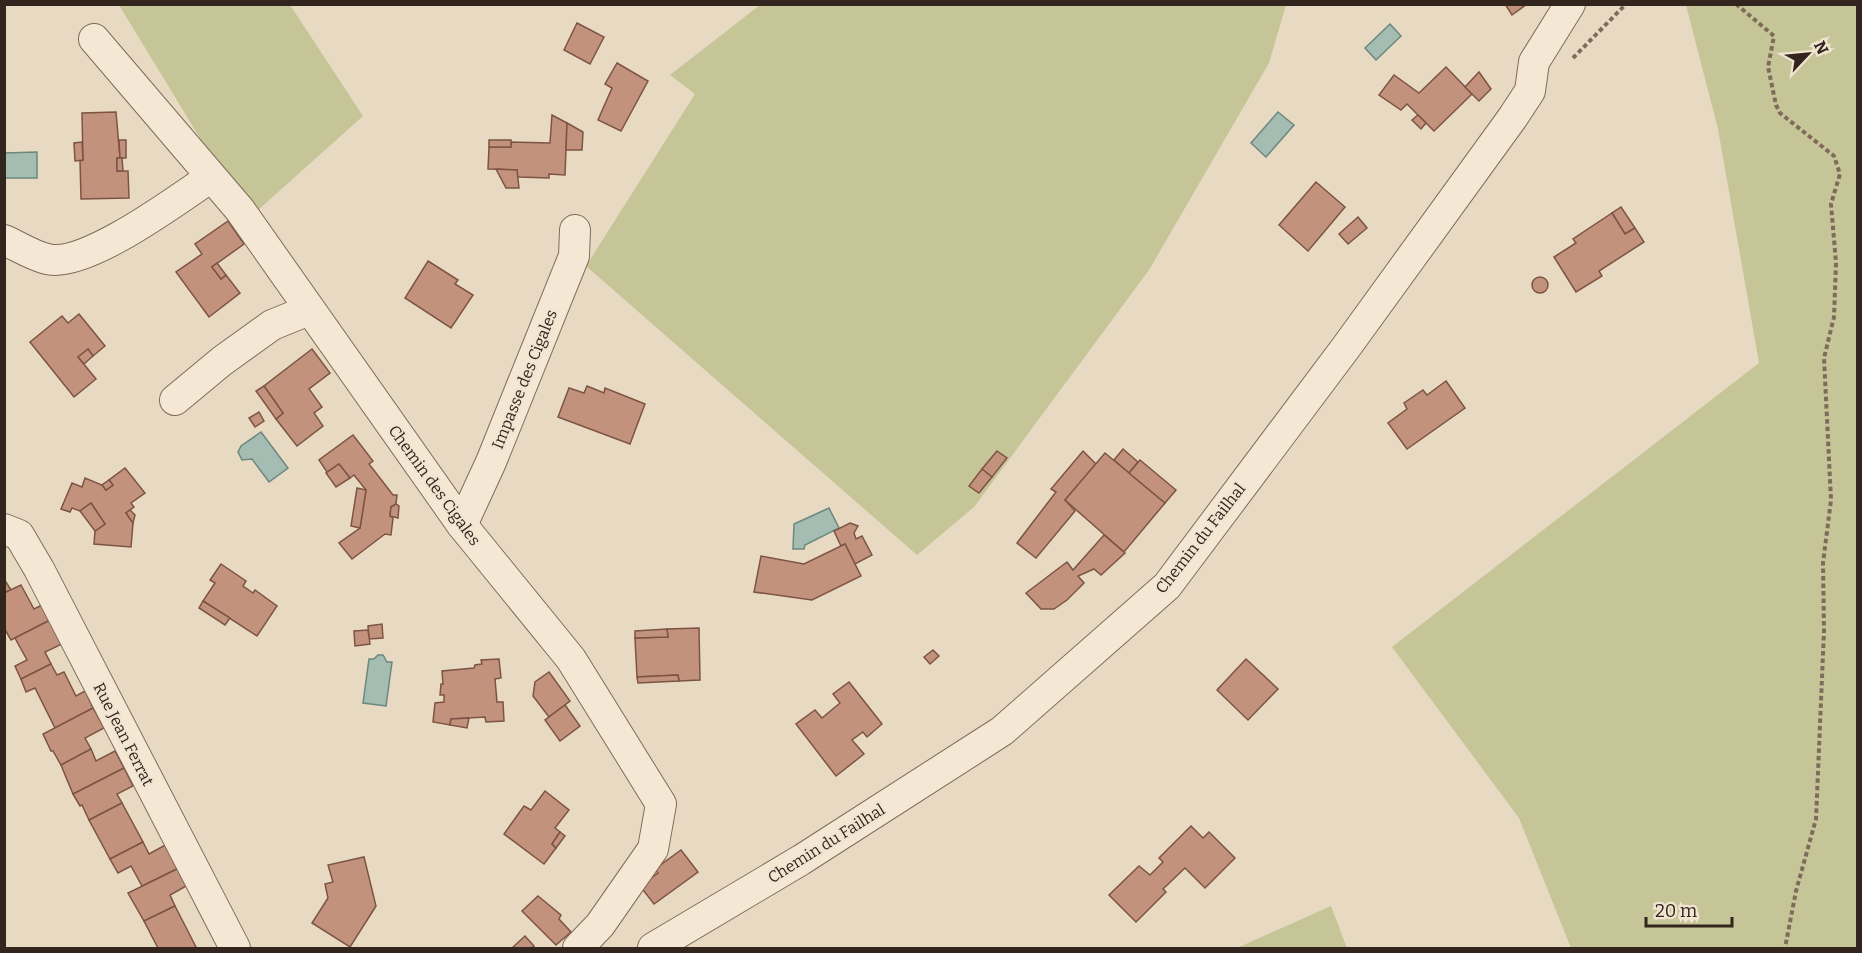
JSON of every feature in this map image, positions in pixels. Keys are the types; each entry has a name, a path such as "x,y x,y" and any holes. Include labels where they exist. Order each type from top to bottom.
{"street":[{"name":"Chemin du Failhal","path":"653,948 801,860 1002,731 1167,586 1347,346 1513,117 1530,91 1534,62 1570,4"},
{"name":"Chemin des Cigales","path":"94,39 240,210 462,525 571,659 661,804 652,849 600,925 578,948"},
{"path":"4,240 48,260 82,256 135,228 211,177"},
{"name":"Impasse des Cigales","path":"462,525 495,451 574,256 574,230"},
{"path":"176,400 222,361 272,325 309,310"},
{"name":"Rue Jean Ferrat","path":"4,529 20,535 39,569 235,948"}],"path":[{"path":"1736,4 1774,36 1768,67 1776,105 1780,113 1834,156 1840,174 1831,204 1836,262 1834,317 1824,358 1831,500 1823,563 1824,631 1816,819 1796,891 1785,948"}],"green space":[{"path":"119,5 290,5 363,116 257,211 220,171"},
{"path":"760,5 1286,5 1269,63 1149,270 974,507 917,555 586,266 695,94 670,75"},
{"path":"1686,5 1857,5 1857,948 1571,948 1519,818 1392,647 1759,363 1718,129"},
{"path":"1331,906 1347,948 1237,948"}],"shaded area":[{"path":"1390,24 1401,36 1376,60 1365,48"},
{"path":"1278,112 1294,125 1266,157 1251,143"},
{"path":"37,152 37,178 5,178 5,153"},
{"path":"261,432 288,468 269,482 252,459 242,460 238,452 241,446"},
{"path":"829,508 839,528 805,545 804,549 793,549 794,524"},
{"path":"378,655 383,655 387,662 392,662 386,706 363,703 369,659 374,659"}],"building":[{"path":"1505,4 1527,4 1512,15"},
{"path":"577,23 604,37 590,64 564,50"},
{"path":"617,63 648,81 621,131 598,120 612,88 605,84"},
{"path":"1446,67 1472,94 1434,131 1407,104 1401,110 1379,95 1394,75 1419,93"},
{"path":"1479,72 1491,89 1479,101 1465,87"},
{"path":"116,112 120,158 117,158 117,171 128,171 129,198 81,199 82,113"},
{"path":"552,115 567,123 565,175 549,174 549,178 519,177 516,176 517,170 488,169 489,147 511,147 511,142 550,143"},
{"path":"1418,115 1426,123 1421,129 1412,120"},
{"path":"567,123 583,132 582,150 566,150"},
{"path":"119,140 126,140 126,158 120,158"},
{"path":"489,140 511,140 511,147 489,147"},
{"path":"82,142 83,160 75,161 74,143"},
{"path":"117,158 122,158 123,171 117,171"},
{"path":"496,169 517,170 519,188 506,188"},
{"path":"1316,182 1345,207 1308,251 1279,225"},
{"path":"1621,207 1635,228 1625,234 1612,213"},
{"path":"1612,213 1625,234 1635,228 1644,242 1599,271 1602,276 1576,292 1554,257 1576,243 1573,239"},
{"path":"1358,217 1367,228 1348,244 1339,234"},
{"path":"228,221 244,244 212,267 221,279 226,275 240,293 209,317 176,272 202,254 195,244"},
{"path":"428,261 458,280 455,284 473,295 451,328 405,298"},
{"path":"217,263 226,275 221,279 212,267"},
{"path":"1540,277 1546,279 1548,285 1546,291 1540,293 1534,291 1532,285 1534,279"},
{"path":"79,314 105,346 93,356 88,349 78,357 96,379 74,397 30,342 62,316 68,323"},
{"path":"88,349 93,356 84,364 78,357"},
{"path":"312,349 330,373 309,389 322,407 314,413 323,426 297,446 276,419 283,413 264,386"},
{"path":"1446,381 1465,408 1407,449 1388,423 1407,409 1404,403 1423,390 1427,395"},
{"path":"264,386 283,413 276,419 256,391"},
{"path":"587,386 604,393 605,388 645,404 630,444 558,417 569,388 584,393"},
{"path":"259,412 264,421 255,427 249,418"},
{"path":"353,435 373,461 369,464 393,495 397,495 396,504 391,507 390,516 393,518 391,535 385,534 352,559 339,543 360,528 366,490 354,475 350,478 339,464 327,472 319,460"},
{"path":"1123,449 1138,462 1129,473 1114,460"},
{"path":"997,451 1007,458 992,477 982,469"},
{"path":"1083,451 1096,464 1065,500 1075,511 1036,558 1017,543 1056,492 1051,489"},
{"path":"1105,453 1165,503 1124,552 1065,500"},
{"path":"1140,460 1176,490 1165,503 1129,473"},
{"path":"339,464 350,478 336,487 326,473"},
{"path":"125,468 145,493 131,503 134,507 126,513 133,523 131,547 94,544 95,531 105,524 91,503 80,511 72,508 70,512 61,509 72,483 82,487 85,478 102,485 106,490 113,485 109,480"},
{"path":"982,469 992,477 979,493 969,486"},
{"path":"109,480 113,485 106,490 102,485"},
{"path":"357,488 366,490 360,528 351,526"},
{"path":"91,503 105,524 95,531 80,511"},
{"path":"396,504 399,506 398,518 390,516 391,507"},
{"path":"130,510 135,515 133,523 126,513"},
{"path":"850,523 858,526 854,533 856,539 862,536 872,555 855,564 845,544 841,546 834,531"},
{"path":"1104,535 1125,553 1101,575 1094,569 1078,576 1084,583 1054,609 1041,609 1026,593 1067,562 1073,570"},
{"path":"845,544 861,576 812,600 754,592 761,556 804,564"},
{"path":"221,564 246,581 243,586 253,593 255,590 277,606 257,636 203,601 215,583 210,580"},
{"path":"4,579 11,590 4,593"},
{"path":"21,585 34,609 44,604 52,619 11,640 4,628 4,593"},
{"path":"203,601 230,618 225,625 199,608"},
{"path":"52,619 64,643 45,652 51,664 21,679 15,666 27,660 15,638"},
{"path":"382,624 383,638 369,639 368,626"},
{"path":"699,628 700,680 679,681 678,675 637,677 635,638 668,637 667,629"},
{"path":"667,629 668,637 635,638 635,631"},
{"path":"368,630 370,644 355,646 354,631"},
{"path":"933,650 939,656 930,664 924,657"},
{"path":"499,659 501,678 495,679 497,702 503,702 504,721 486,722 485,717 451,719 450,725 433,722 435,703 444,702 444,695 440,695 441,684 443,684 442,671 474,668 475,665 482,664 481,660"},
{"path":"1246,659 1278,689 1248,720 1217,690"},
{"path":"51,664 57,675 64,672 76,696 85,691 93,708 55,728 35,688 26,692 21,679"},
{"path":"549,672 570,701 549,717 533,696 535,682"},
{"path":"678,675 679,681 638,683 637,677"},
{"path":"849,682 882,724 867,737 863,732 852,740 864,754 836,776 796,724 815,710 822,718 840,703 833,694"},
{"path":"565,705 580,726 560,741 545,720"},
{"path":"93,708 104,728 85,738 91,749 61,765 43,734"},
{"path":"469,718 467,728 450,725 451,719"},
{"path":"91,749 96,761 115,751 124,768 73,794 61,765"},
{"path":"124,768 133,786 117,794 122,803 89,820 82,805 80,806 73,794"},
{"path":"545,791 569,810 555,828 560,832 552,844 556,848 544,864 504,834 524,806 531,810"},
{"path":"122,803 143,842 110,859 89,820"},
{"path":"1191,826 1203,838 1209,832 1235,858 1205,888 1185,868 1163,889 1166,892 1136,922 1109,895 1139,866 1150,875 1163,862 1159,858"},
{"path":"560,832 565,836 556,848 552,844"},
{"path":"143,842 149,854 167,844 179,868 142,886 131,866 118,873 110,859"},
{"path":"681,850 698,872 654,904 640,886 658,873 655,869"},
{"path":"364,857 376,906 350,947 312,923 328,898 325,884 333,882 328,865"},
{"path":"179,868 188,885 170,895 175,906 144,921 128,893"},
{"path":"538,896 561,915 559,919 571,932 556,945 522,911"},
{"path":"175,906 196,947 158,948 144,921"},
{"path":"525,936 534,946 512,948"}]}
